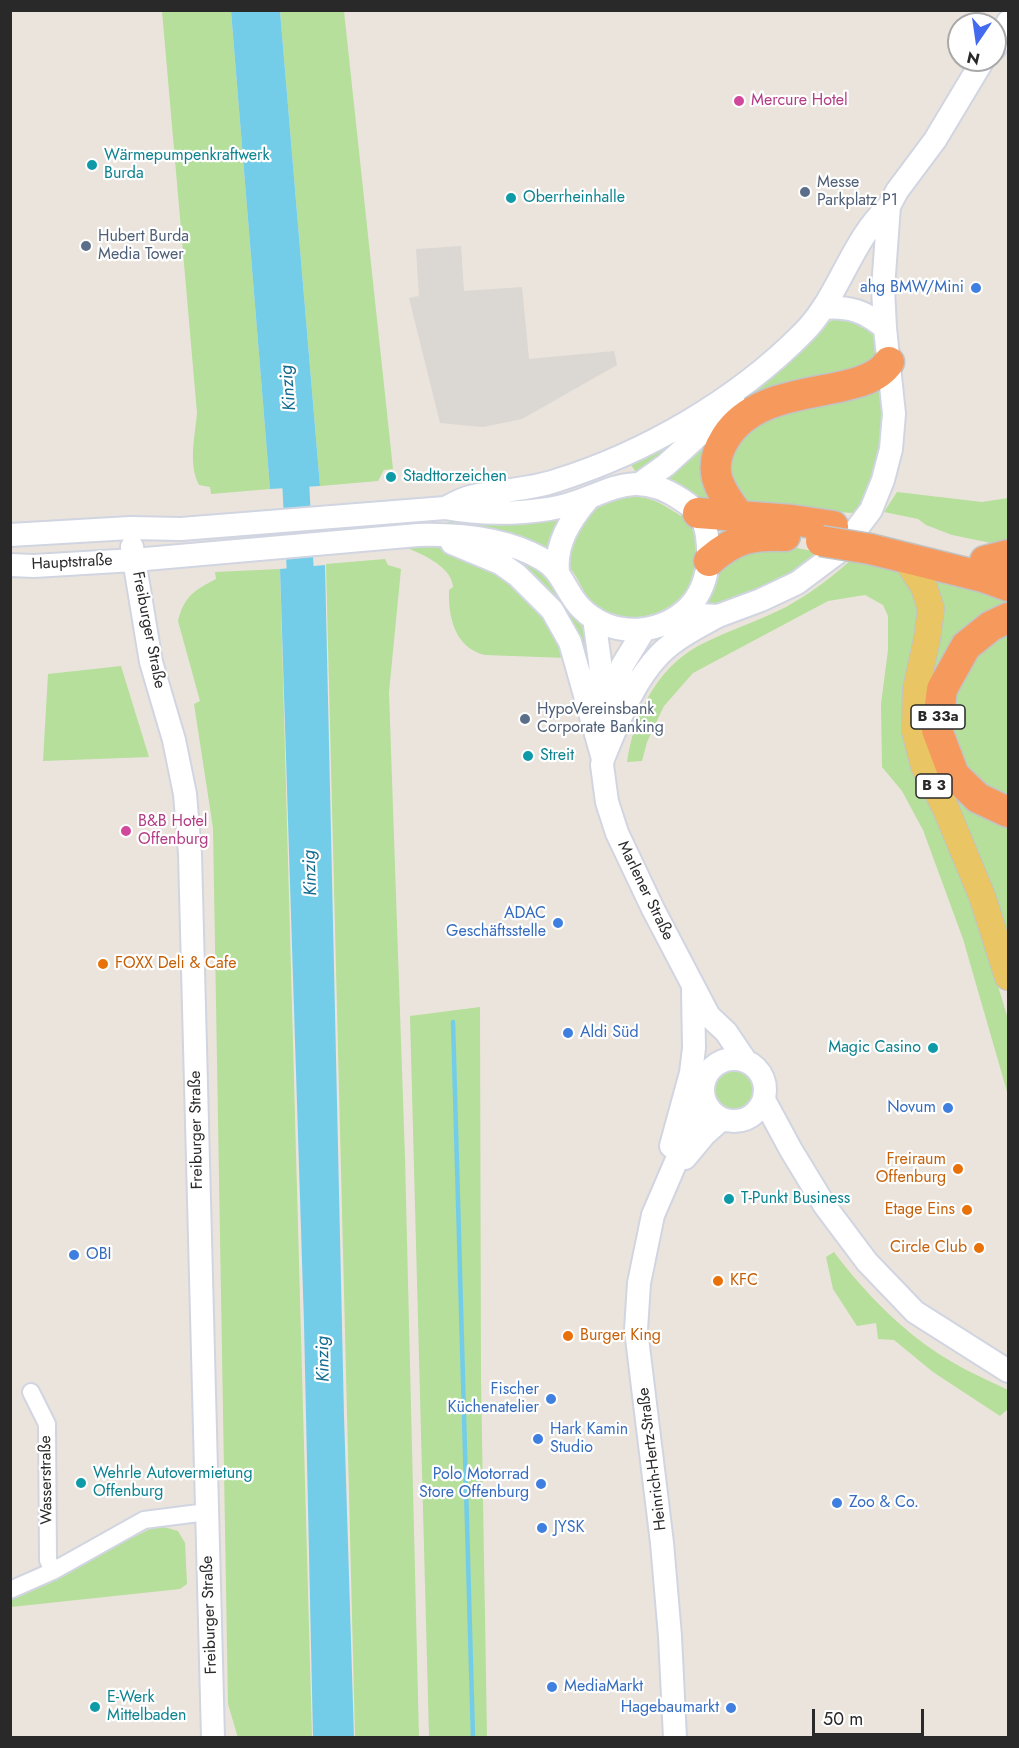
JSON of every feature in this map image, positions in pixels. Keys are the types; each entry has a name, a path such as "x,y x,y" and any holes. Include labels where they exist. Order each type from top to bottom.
{"highway":[{"path":"739,516 716,480 716,462 723,442 734,425 772,402 874,376 889,362"},
{"path":"698,513 792,520 827,533 1001,561"},
{"path":"709,561 737,541 758,535 827,533"},
{"path":"875,542 905,558 983,577 1008,586"},
{"name":"B 33a","path":"1008,618 990,626 966,646 942,689 937,730 954,776 978,798 1008,812"}],"main road":[{"path":"445,508 468,498 553,482 621,458 692,418 755,376 805,332 823,308 842,278 856,247 868,228 889,206 897,191 942,131 976,72"},
{"name":"Marlener Straße","path":"604,735 660,654 682,636 718,616 797,583 819,568 852,535 871,510 883,480 891,449 894,414 883,288 889,206"},
{"path":"823,308 844,306 861,312 885,328"},
{"path":"641,483 666,465 732,405 755,376"},
{"path":"431,535 465,536 516,548 545,560 558,572 580,608 594,618 626,630 644,630 664,624 682,614 701,590 709,561 707,533 698,513 687,503 661,488 641,483 620,484 588,499 547,509 470,513 445,508"},
{"path":"558,572 558,555 563,539 571,520 588,499"},
{"name":"Hauptstraße","path":"21,535 130,528 181,529 445,508"},
{"name":"Freiburger Straße","path":"130,528 151,662 174,740 184,794 190,854 213,1737"},
{"path":"431,535 500,563 517,575 552,610 570,642 581,678 604,735"},
{"name":"Hauptstraße","path":"10,565 34,566 134,560 431,535"},
{"name":"B 3","path":"905,558 924,587 931,609 916,689 915,731 924,766 946,809 982,897 1008,977"},
{"path":"682,614 718,616"},
{"name":"Marlener Straße","path":"594,618 602,689 603,759 607,802 617,833 653,909 709,1016 726,1032 745,1060"},
{"name":"Marlener Straße","path":"604,735 622,666 644,630"},
{"name":"Heinrich-Hertz-Straße","path":"671,1177 671,1146 691,1073 694,1048 693,985"},
{"name":"Marlener Straße","path":"709,1016 711,1069"},
{"path":"733,1120 760,1109 766,1092 763,1077 753,1064 745,1060 727,1059 711,1069 703,1083 704,1098 710,1111 733,1120 791,1150"},
{"name":"Heinrich-Hertz-Straße","path":"675,1737 663,1554 636,1330 639,1282 654,1215 704,1098"},
{"path":"764,1100 825,1206 867,1262 915,1312 1008,1371"},
{"name":"Heinrich-Hertz-Straße","path":"671,1177 705,1134 733,1120"}],"street":[{"name":"Wasserstraße","path":"32,1392 47,1424 48,1560 53,1571"},
{"path":"10,1590 53,1571 144,1520 207,1512"}],"green space":[{"path":"162,11 231,11 270,489 211,494 210,487 199,485 196,477 193,450 197,413"},
{"path":"280,11 344,11 393,469 384,470 378,481 320,486"},
{"path":"836,318 869,324 881,344 875,366 745,408 721,504 697,497 663,477 789,356 822,326"},
{"path":"885,380 885,424 878,467 868,494 854,513 771,509 747,503 732,491 726,456 752,421"},
{"path":"718,405 651,470 636,472 627,459"},
{"path":"897,492 982,502 1008,498 1008,543 996,544 952,535 926,525 918,519 884,512"},
{"path":"634,496 660,503 697,523 699,560 693,581 672,605 642,617 626,617 611,613 592,602 574,573 563,561 588,516 605,504"},
{"path":"566,518 549,551 448,525 448,522"},
{"path":"782,545 822,553 797,572 768,588 705,607 719,571 737,555"},
{"path":"401,546 439,547 498,567 540,605 567,658 485,655 467,646 455,630 452,621 449,600 449,590 453,587 451,579 441,566"},
{"path":"502,554 536,568 544,575 569,613 583,627 592,656 582,656"},
{"path":"855,556 905,572 917,586 935,808 980,926 1008,1019 1008,1095 963,939 923,830 902,791 882,767 881,704 888,650 888,616 883,605 865,595 828,601 693,673 664,706 647,742 642,761 627,762 641,711 658,681 683,656 698,646 795,602 831,577"},
{"path":"385,559 388,565 401,569 389,692 405,1158 419,1738 355,1737 326,564"},
{"path":"280,569 312,1737 238,1738 228,1704 213,828 194,704 200,701 178,621 187,600 196,591 216,579 215,572"},
{"path":"923,569 1008,594 1008,602 984,618 931,732 1008,825 1008,946 928,747"},
{"path":"1008,633 1008,801 967,777 945,712 971,655"},
{"path":"121,666 149,757 43,761 48,674"},
{"path":"480,1007 481,1378 487,1737 429,1737 410,1016"},
{"path":"735,1067 751,1074 758,1090 751,1106 735,1113 719,1106 712,1090 719,1074"},
{"path":"834,1252 871,1296 931,1349 1008,1390 1008,1409 1000,1416 933,1372 894,1340 878,1339 876,1323 857,1326 833,1289 826,1257"},
{"path":"164,1527 178,1531 185,1543 187,1584 180,1589 11,1607 11,1597 150,1529"}],"shaded area":[{"path":"461,246 464,291 522,287 529,359 614,351 617,365 522,419 483,427 440,423 409,298 419,296 416,249"}],"water":[{"path":"231,11 280,11 320,486 270,489"},
{"path":"325,565 344,1415 354,1738 313,1737 304,1324 280,569"}],"waterway":[{"name":"Kinzig","path":"294,452 302,603"},
{"path":"453,1022 473,1738"}],"place":[{"name":"Mercure Hotel","path":"739,101"},
{"name":"Wärmepumpenkraftwerk Burda","path":"92,165"},
{"name":"Messe Parkplatz P1","path":"805,192"},
{"name":"Oberrheinhalle","path":"511,198"},
{"name":"Hubert Burda Media Tower","path":"86,246"},
{"name":"ahg BMW/Mini","path":"976,288"},
{"name":"Stadttorzeichen","path":"391,477"},
{"name":"HypoVereinsbank Corporate Banking","path":"525,719"},
{"name":"Streit","path":"528,756"},
{"name":"B&B Hotel Offenburg","path":"126,831"},
{"name":"ADAC Geschäftsstelle","path":"558,923"},
{"name":"FOXX Deli & Cafe","path":"103,964"},
{"name":"Aldi Süd","path":"568,1033"},
{"name":"Magic Casino","path":"933,1048"},
{"name":"Novum","path":"948,1108"},
{"name":"Freiraum Offenburg","path":"958,1169"},
{"name":"T-Punkt Business","path":"729,1199"},
{"name":"Etage Eins","path":"967,1210"},
{"name":"Circle Club","path":"979,1248"},
{"name":"OBI","path":"74,1255"},
{"name":"KFC","path":"718,1281"},
{"name":"Burger King","path":"568,1336"},
{"name":"Fischer Küchenatelier","path":"551,1399"},
{"name":"Hark Kamin Studio","path":"538,1439"},
{"name":"Wehrle Autovermietung Offenburg","path":"81,1483"},
{"name":"Polo Motorrad Store Offenburg","path":"541,1484"},
{"name":"Zoo & Co.","path":"837,1503"},
{"name":"JYSK","path":"542,1528"},
{"name":"MediaMarkt","path":"552,1687"},
{"name":"E-Werk Mittelbaden","path":"95,1707"},
{"name":"Hagebaumarkt","path":"731,1708"}]}
